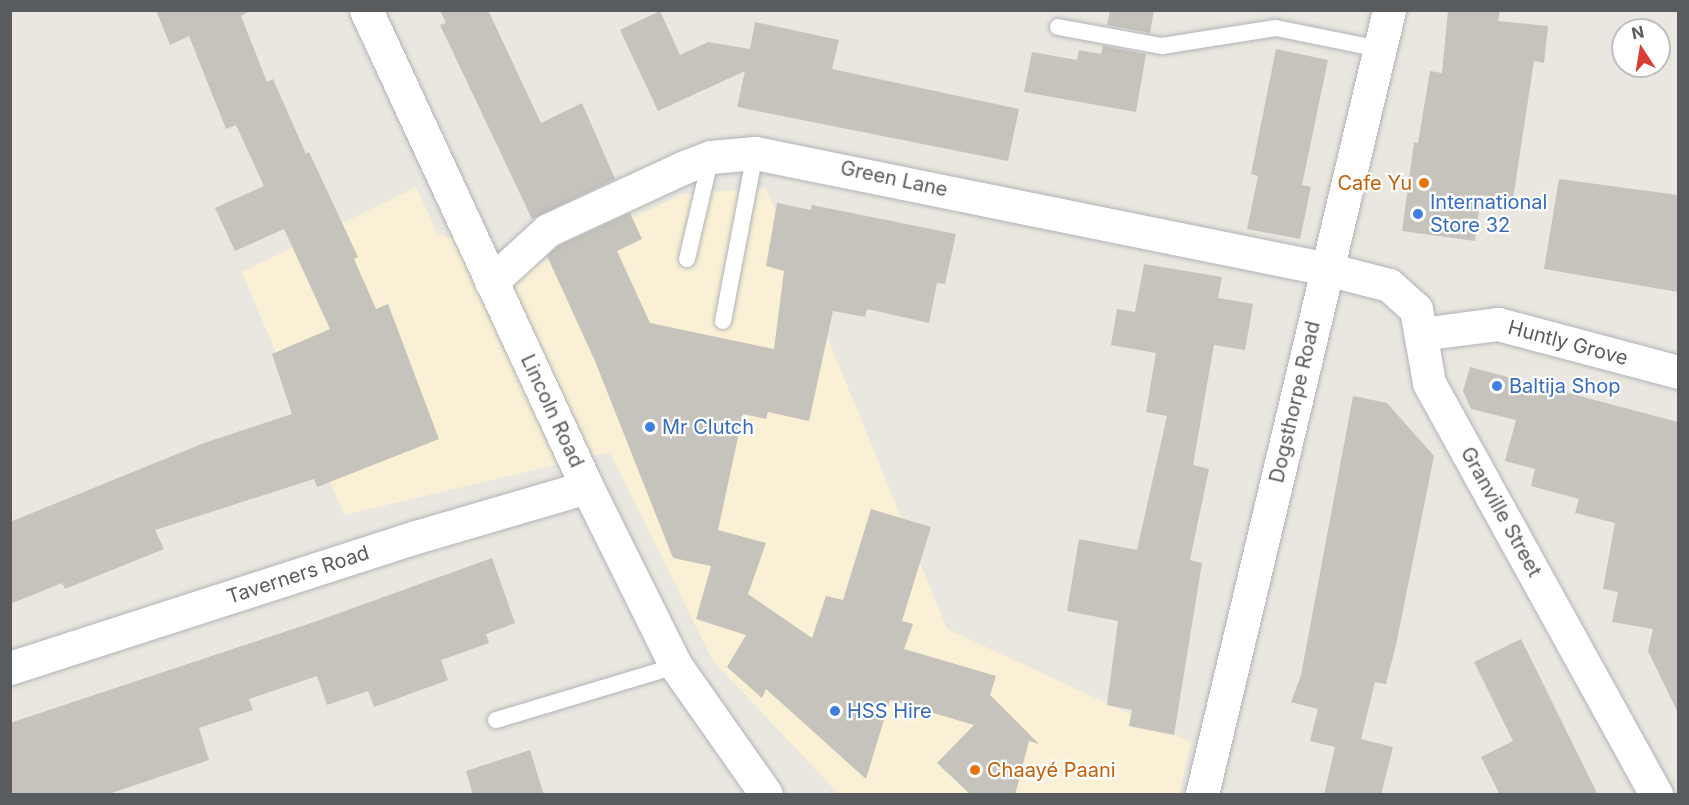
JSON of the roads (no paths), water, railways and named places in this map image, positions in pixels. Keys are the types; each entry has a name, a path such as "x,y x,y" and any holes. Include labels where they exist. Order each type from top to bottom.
{"street":[{"name":"Lincoln Road","path":"366,10 587,487 676,666 766,795"},
{"name":"Dogsthorpe Road","path":"1202,795 1389,10"},
{"name":"Green Lane","path":"491,282 548,230 711,157 754,153 1327,269"},
{"name":"Granville Street","path":"1327,269 1389,285 1416,309 1429,383 1656,795"},
{"name":"Huntly Grove","path":"1421,334 1498,324 1678,372"},
{"name":"Taverners Road","path":"10,668 416,537 587,487"}],"lane":[{"path":"1058,27 1162,46 1276,28 1379,49"},
{"path":"723,321 754,153"},
{"path":"687,259 711,157"},
{"path":"496,720 676,666"}],"place":[{"name":"Cafe Yu","path":"1424,183"},
{"name":"International Store 32","path":"1418,214"},
{"name":"Baltija Shop","path":"1497,386"},
{"name":"Mr Clutch","path":"650,427"},
{"name":"HSS Hire","path":"835,711"},
{"name":"Chaayé Paani","path":"975,770"}]}
